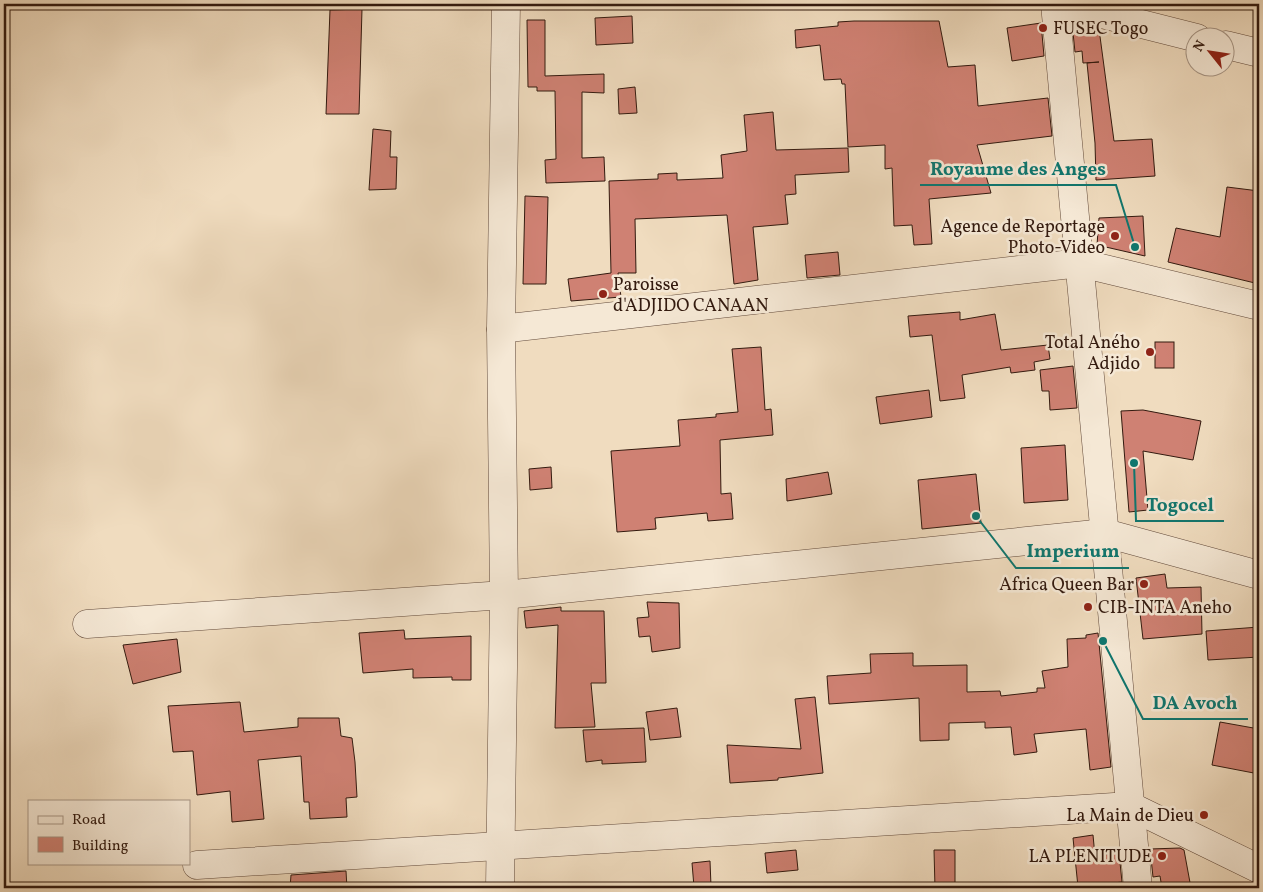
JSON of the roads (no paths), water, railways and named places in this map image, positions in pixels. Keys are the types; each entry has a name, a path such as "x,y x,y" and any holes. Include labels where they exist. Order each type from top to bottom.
{"street":[{"path":"500,888 504,595 501,329 506,4"},
{"path":"1055,4 1138,888"},
{"path":"1062,4 1186,35"},
{"path":"1236,47 1259,53"},
{"path":"501,329 1080,264 1259,306"},
{"path":"87,624 504,595 1105,533 1259,575"},
{"path":"197,865 1130,806 1259,869"}],"place":[{"name":"FUSEC Togo","path":"1043,28"},
{"name":"Agence de Reportage Photo-Video","path":"1115,236"},
{"name":"Royaume des Anges","path":"1135,247"},
{"name":"Paroisse d'ADJIDO CANAAN","path":"603,294"},
{"name":"Total Aného Adjido","path":"1150,352"},
{"name":"Togocel","path":"1134,463"},
{"name":"Imperium","path":"976,516"},
{"name":"Africa Queen Bar","path":"1144,584"},
{"name":"CIB-INTA Aneho","path":"1088,607"},
{"name":"DA Avoch","path":"1103,641"},
{"name":"La Main de Dieu","path":"1204,815"},
{"name":"LA PLENITUDE","path":"1162,856"}]}
